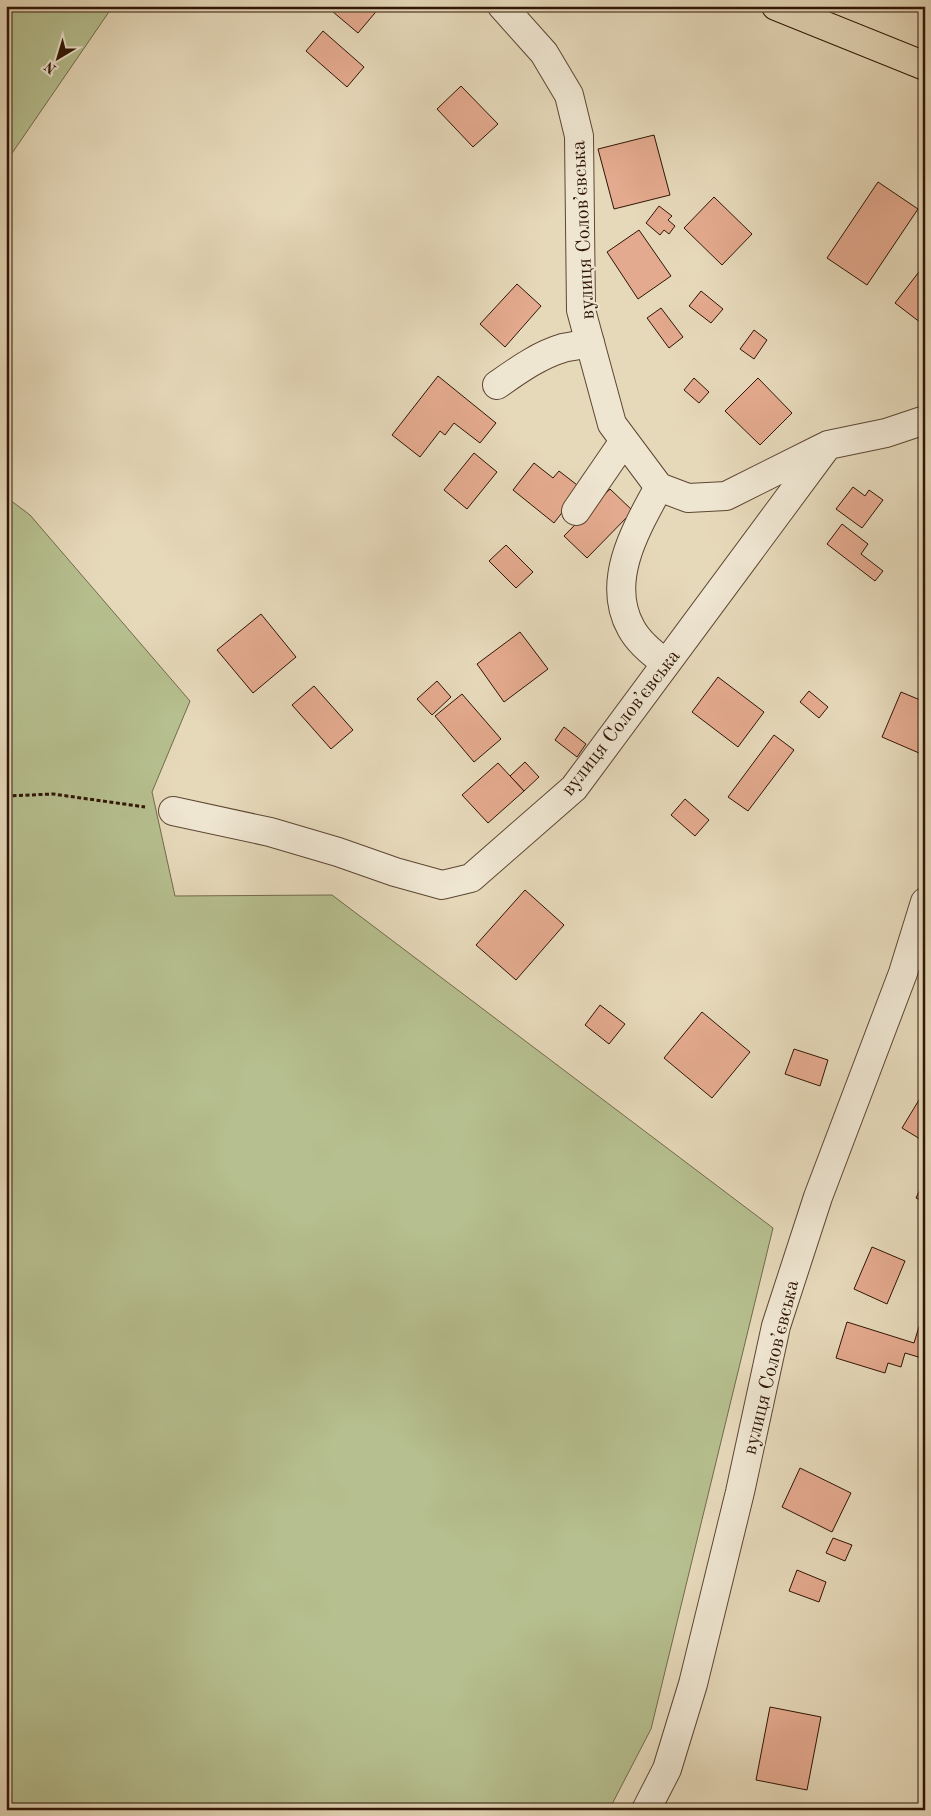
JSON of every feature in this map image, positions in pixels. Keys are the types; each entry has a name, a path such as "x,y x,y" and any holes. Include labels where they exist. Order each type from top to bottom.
{"main road":[{"path":"776,6 925,66"}],"street":[{"name":"вулиця Соловʼєвська","path":"502,6 544,53 569,95 579,136 582,310 612,424 659,487"},
{"path":"497,385 516,371 539,358 562,348 590,343"},
{"path":"666,663 642,643 631,630 624,611 621,589 625,561 636,528 659,487 688,498 726,496 828,445 886,432 925,420"},
{"path":"576,510 624,441"},
{"name":"вулиця Соловʼєвська","path":"173,812 270,832 442,885 471,878 574,788 828,445"},
{"name":"вулиця Соловʼєвська","path":"646,1810 667,1769 693,1684 740,1492 776,1326 818,1197 903,973 925,902"}],"path":[{"path":"6,796 53,794 173,812"}],"green space":[{"path":"6,6 113,6 6,162"},
{"path":"6,497 30,515 190,701 152,792 175,896 332,895 773,1228 651,1729 609,1810 6,1810"}],"building":[{"path":"326,6 379,6 380,7 358,33"},
{"path":"323,31 364,67 347,87 306,51"},
{"path":"461,86 498,124 473,147 437,109"},
{"path":"654,135 670,195 614,209 598,149"},
{"path":"878,182 918,209 867,285 827,258"},
{"path":"714,197 752,234 722,265 684,228"},
{"path":"659,206 672,216 668,220 675,226 669,234 664,230 660,235 646,223"},
{"path":"639,230 671,276 638,299 607,252"},
{"path":"925,264 925,326 895,303"},
{"path":"517,284 541,306 505,347 480,324"},
{"path":"701,291 723,309 711,323 689,306"},
{"path":"661,308 683,337 669,348 647,318"},
{"path":"754,330 767,340 754,359 740,349"},
{"path":"438,376 496,423 480,443 454,423 445,435 440,431 420,457 392,435"},
{"path":"694,378 709,392 699,403 684,390"},
{"path":"758,378 792,413 760,445 725,411"},
{"path":"474,453 497,472 467,509 444,490"},
{"path":"534,463 553,478 559,471 581,488 554,523 513,490"},
{"path":"853,487 865,496 869,490 883,500 862,528 836,509"},
{"path":"610,489 633,511 587,558 564,536"},
{"path":"842,524 868,544 861,554 883,571 875,581 827,544"},
{"path":"506,545 533,572 516,588 489,561"},
{"path":"261,614 296,657 253,693 217,650"},
{"path":"520,632 548,669 504,702 477,664"},
{"path":"718,677 764,712 738,747 692,712"},
{"path":"437,681 451,697 432,715 417,699"},
{"path":"314,686 353,730 331,749 292,705"},
{"path":"809,691 828,707 819,718 800,702"},
{"path":"901,692 925,702 925,741 919,753 882,737"},
{"path":"462,694 501,739 474,762 435,716"},
{"path":"564,727 586,744 577,757 555,740"},
{"path":"774,735 794,750 748,811 728,797"},
{"path":"525,762 539,777 524,791 510,776"},
{"path":"498,763 524,791 488,823 462,795"},
{"path":"685,799 709,820 695,836 671,815"},
{"path":"525,890 564,925 516,980 476,945"},
{"path":"600,1005 625,1024 609,1044 585,1025"},
{"path":"702,1012 750,1052 712,1098 664,1058"},
{"path":"794,1049 828,1060 820,1086 785,1074"},
{"path":"925,1090 925,1142 902,1128"},
{"path":"925,1179 925,1202 916,1198"},
{"path":"872,1247 905,1261 887,1304 854,1289"},
{"path":"925,1307 925,1359 905,1353 901,1367 888,1363 885,1373 836,1358 847,1322 914,1343"},
{"path":"800,1468 851,1493 832,1532 782,1507"},
{"path":"833,1538 852,1545 845,1561 826,1553"},
{"path":"797,1570 826,1582 819,1602 789,1591"},
{"path":"770,1707 821,1717 807,1790 756,1780"}]}
